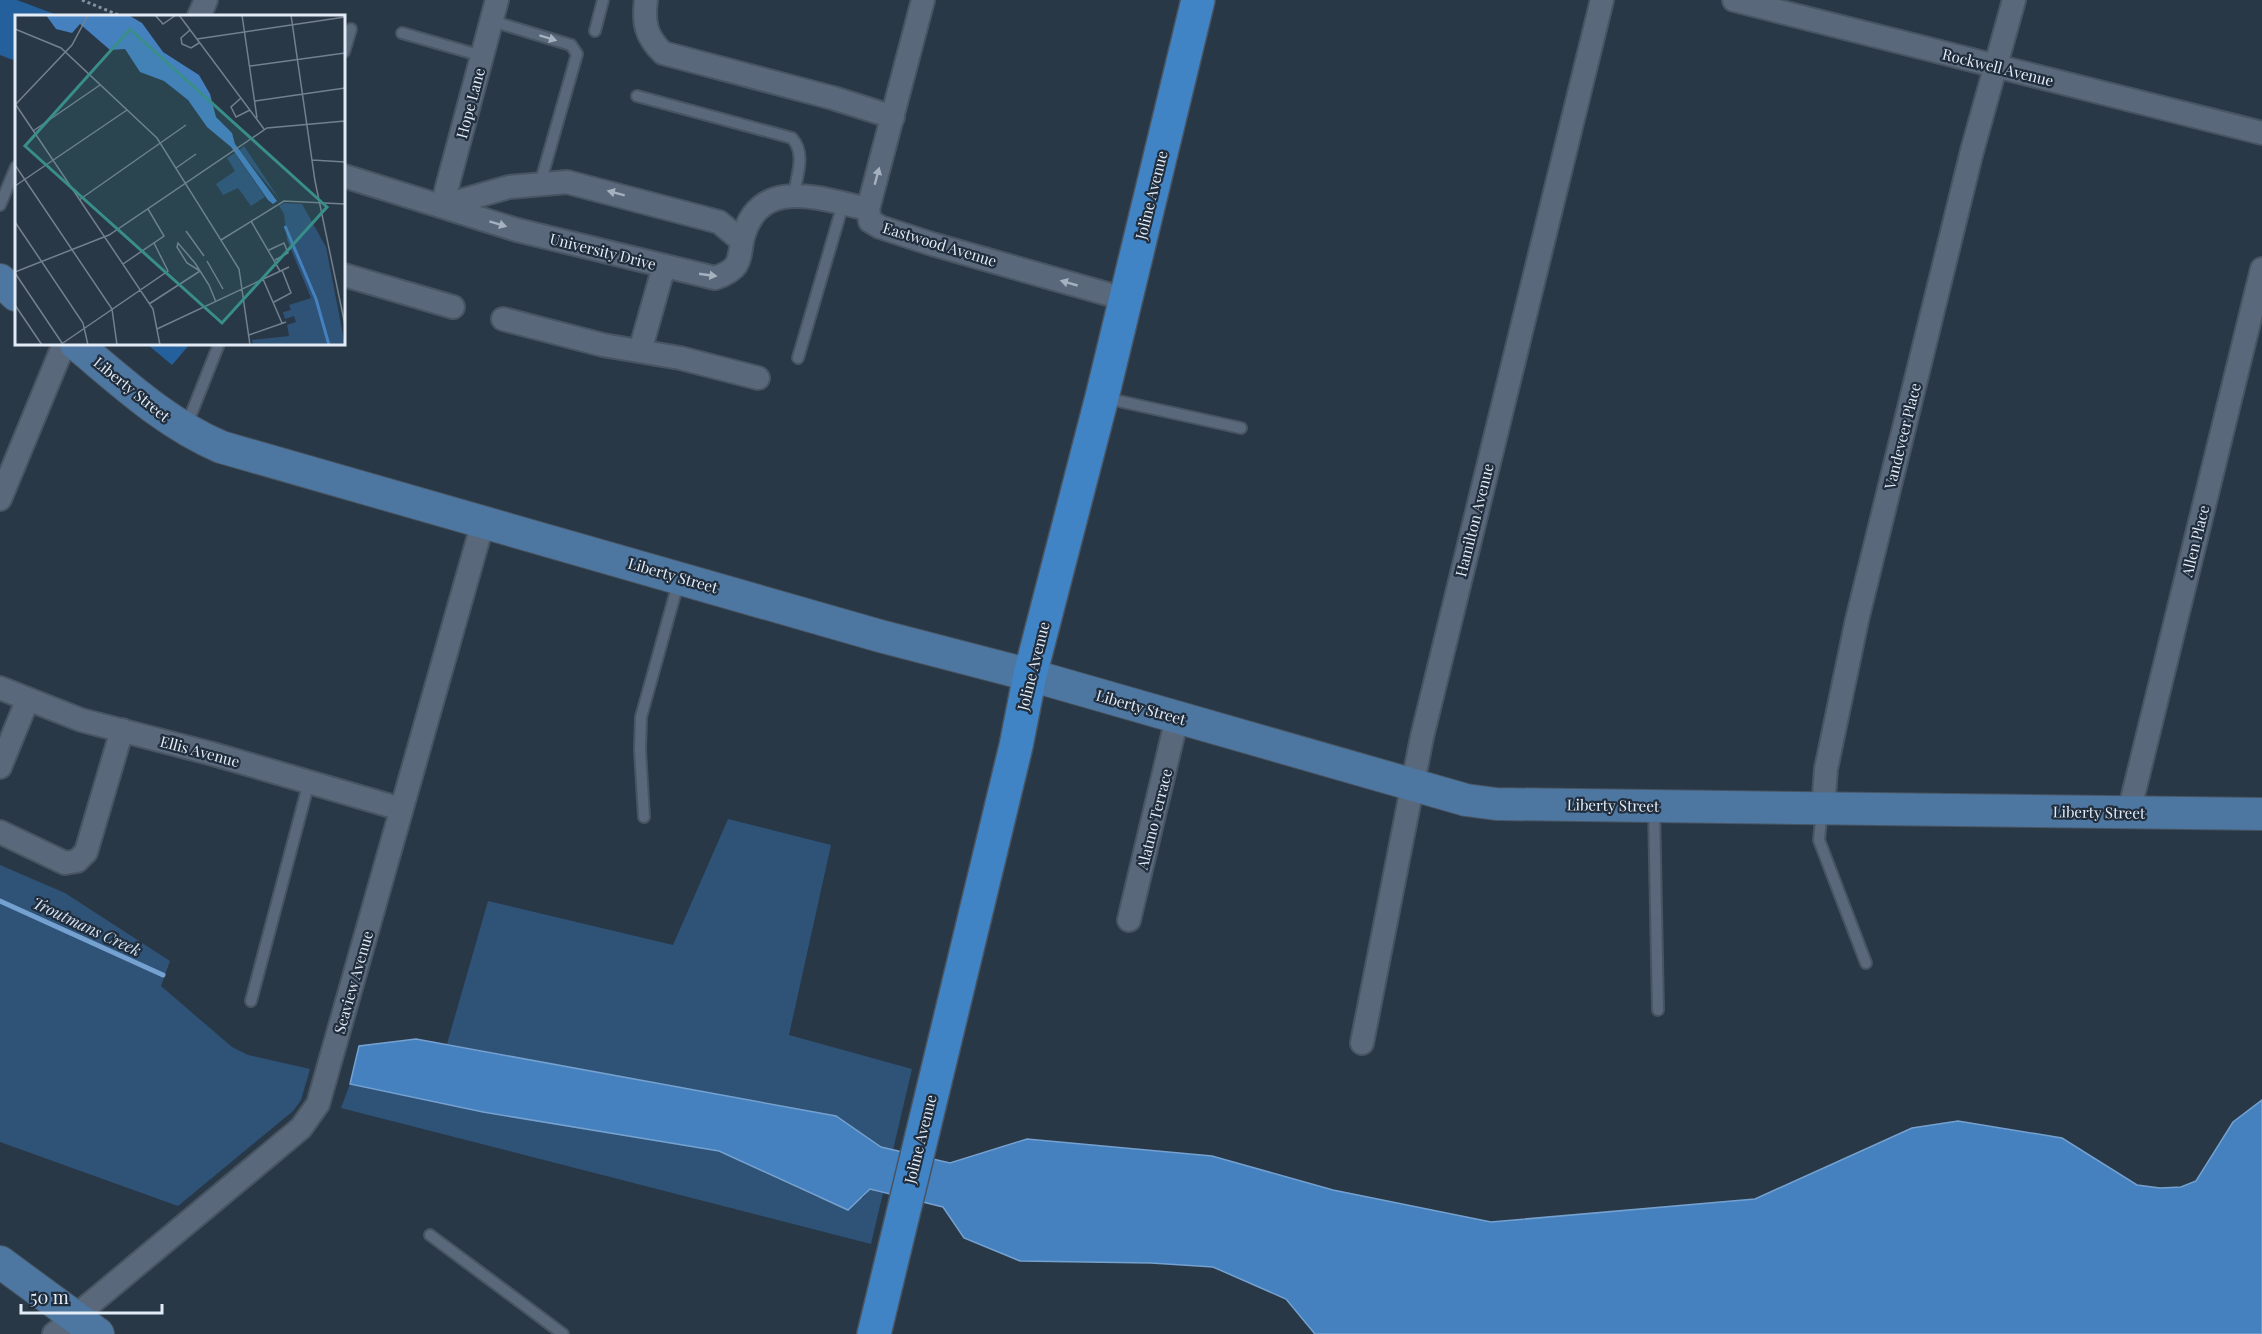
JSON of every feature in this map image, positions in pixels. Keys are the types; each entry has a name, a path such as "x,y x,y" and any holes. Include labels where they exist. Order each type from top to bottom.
{"main road":[{"name":"Joline Avenue","path":"874,1334 1016,746 1030,675 1102,397 1198,0"}],"street":[{"path":"200,15 206,0"},
{"path":"646,0 645,28 652,42 663,53 833,98 893,117"},
{"name":"Eastwood Avenue","path":"922,0 868,209 870,221 880,227 1125,299"},
{"name":"Hamilton Avenue","path":"1362,1043 1422,737 1602,0"},
{"name":"Rockwell Avenue","path":"1734,0 2262,133"},
{"name":"Vandeveer Place","path":"1823,808 1826,769 1857,620 1972,151 2014,0"},
{"name":"Hope Lane","path":"442,206 494,11"},
{"name":"University Drive","path":"345,176 518,230 715,278 730,273 739,261 745,228 757,210 778,197 794,194"},
{"path":"442,206 509,187 567,182 719,222 742,241"},
{"path":"794,194 868,209"},
{"path":"640,351 664,266"},
{"name":"Allen Place","path":"2129,812 2262,269"},
{"path":"345,275 453,307"},
{"path":"0,280 15,294"},
{"path":"503,319 603,345 640,351 758,378"},
{"path":"0,499 64,345"},
{"name":"Liberty Street","path":"77,345 154,410 221,447 680,576 880,636 1030,675 1466,800 1496,804 2262,814"},
{"name":"Seaview Avenue","path":"76,1328 307,1121 322,1092 483,522"},
{"name":"Ellis Avenue","path":"0,688 27,701 81,720 401,809"},
{"path":"0,767 27,701"},
{"name":"Alatmo Terrace","path":"1128,920 1178,718"},
{"path":"0,832 65,863 77,861 86,852 122,730"},
{"path":"0,1262 76,1328"}],"lane":[{"path":"595,32 603,0"},
{"path":"494,11 571,45 577,54 540,184"},
{"path":"345,49 351,29"},
{"path":"402,33 482,56"},
{"path":"637,96 792,138 800,147 801,156 794,194"},
{"path":"0,205 15,169"},
{"path":"798,358 843,204"},
{"path":"185,429 219,345"},
{"path":"1102,397 1241,428"},
{"path":"645,817 640,750 641,717 680,576"},
{"path":"250,1001 309,782"},
{"path":"1654,806 1658,1010"},
{"path":"1823,808 1819,840 1866,963"},
{"path":"430,1235 563,1334"}],"path":[{"path":"82,0 119,15"}],"shaded area":[{"path":"728,819 831,845 789,1035 912,1069 893,1150 881,1147 836,1116 447,1044 488,901 673,945"},
{"path":"0,865 65,893 170,961 161,986 232,1047 248,1055 310,1069 301,1100 293,1111 178,1206 0,1142"},
{"path":"416,1039 836,1116 881,1147 950,1163 1027,1139 1212,1156 1333,1190 1491,1222 1755,1199 1912,1128 1958,1121 2062,1138 2137,1185 2160,1188 2181,1187 2196,1181 2233,1122 2262,1100 2262,1334 1315,1334 1286,1299 1213,1267 1151,1263 1020,1261 964,1238 943,1207 870,1189 848,1210 719,1151 483,1112 350,1084 359,1046"},
{"path":"350,1084 483,1112 719,1151 819,1198 863,1198 870,1189 883,1193 871,1244 341,1108"}],"building":[{"path":"0,0 17,0 57,15 15,15 13,60 0,55"},
{"path":"148,345 189,345 172,365"}],"waterway":[{"name":"Troutmans Creek","path":"0,901 163,975"}]}
